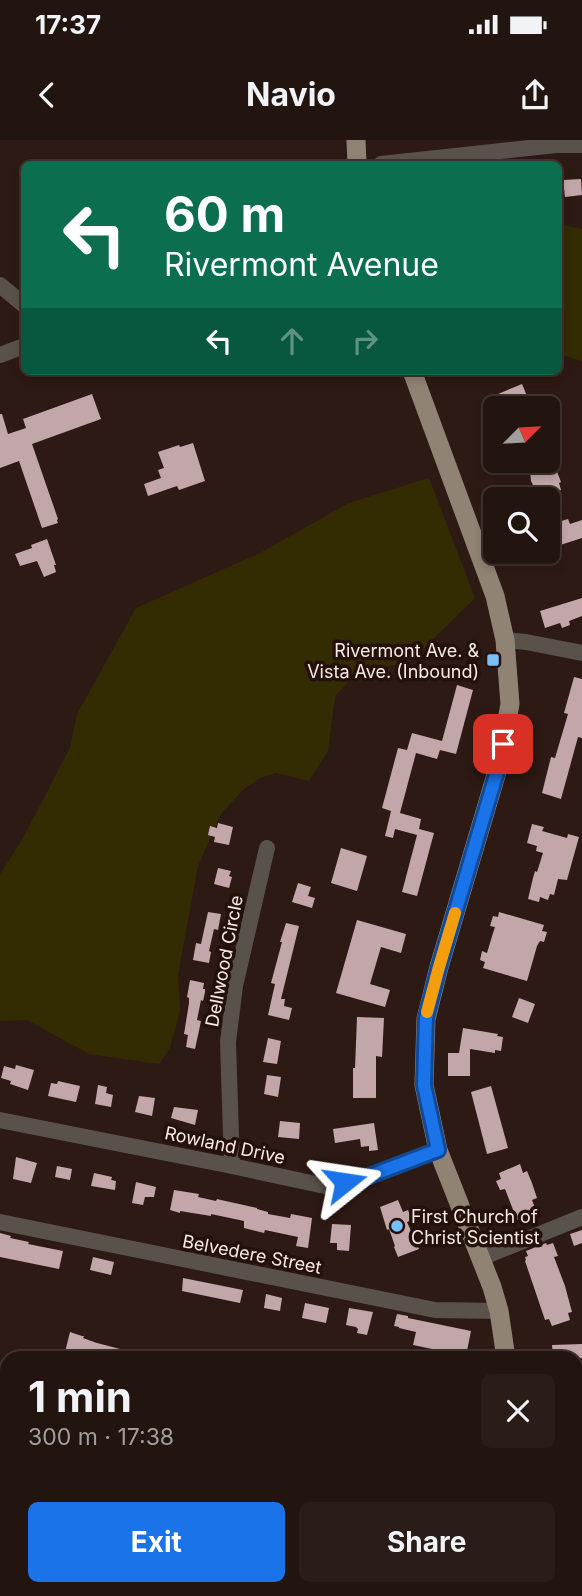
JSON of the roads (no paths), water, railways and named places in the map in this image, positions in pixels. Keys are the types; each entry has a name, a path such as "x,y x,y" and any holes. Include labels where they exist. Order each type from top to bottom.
{"main road":[{"path":"356,140 357,161"},
{"path":"413,375 495,596 505,640 510,704 499,765 426,1018 424,1085 438,1150 499,1311 505,1351"}],"street":[{"path":"409,161 556,145 582,145"},
{"path":"0,285 21,302"},
{"path":"0,355 21,347"},
{"path":"505,640 582,653"},
{"name":"Dellwood Circle","path":"232,1166 228,1042 235,986 267,848"},
{"name":"Rowland Drive","path":"0,1120 325,1186 364,1178 438,1150"},
{"path":"481,1258 582,1217"},
{"name":"Belvedere Street","path":"0,1222 435,1310 499,1311"}],"place":[{"name":"Rivermont Ave. & Vista Ave. (Inbound)","path":"493,660"},
{"name":"First Church of Christ Scientist","path":"397,1226"}]}
